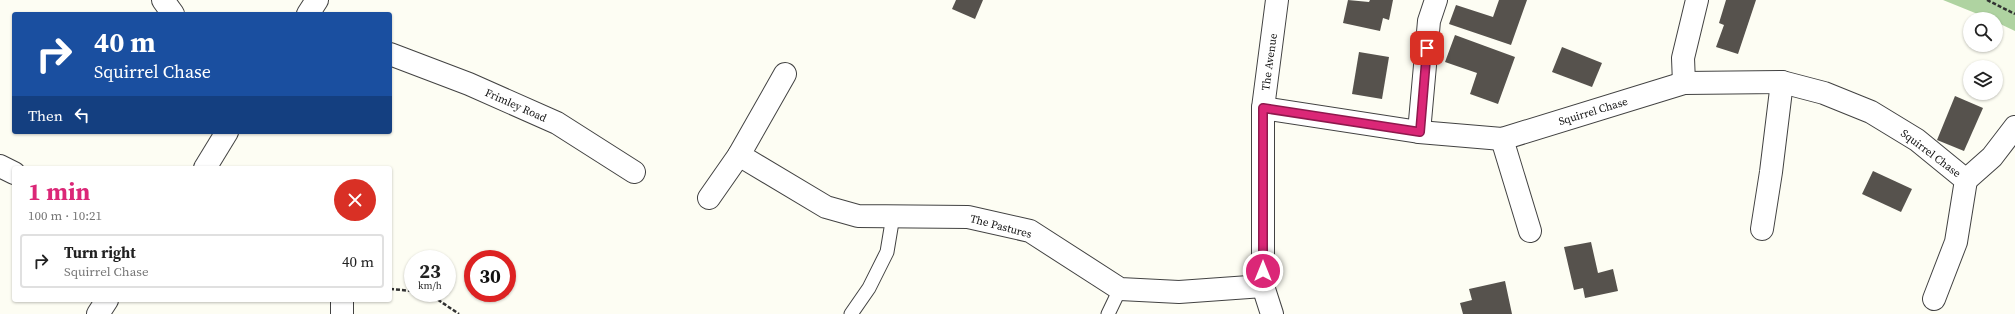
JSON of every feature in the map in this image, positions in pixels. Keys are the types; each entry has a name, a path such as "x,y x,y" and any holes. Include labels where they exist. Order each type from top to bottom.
{"street":[{"path":"162,0 171,12"},
{"name":"The Avenue","path":"1272,314 1263,286 1263,108 1277,0"},
{"path":"1420,132 1429,21 1436,0"},
{"path":"1684,83 1684,58 1697,0"},
{"name":"Frimley Road","path":"392,55 469,84 557,123 634,172"},
{"path":"709,198 739,155 785,74"},
{"path":"1762,229 1771,172 1782,82"},
{"name":"Squirrel Chase","path":"1263,108 1420,132 1502,139 1684,83 1782,82 1824,93 1871,112 1917,140 1966,180 1956,242 1934,299"},
{"path":"1966,180 1992,157 2015,127"},
{"path":"206,166 226,134"},
{"path":"1502,139 1530,231"},
{"name":"The Pastures","path":"739,155 826,207 858,216 968,217 1030,231 1120,288 1179,292 1263,286"},
{"path":"0,166 12,172"},
{"path":"98,314 106,302"},
{"path":"342,302 342,314"}],"lane":[{"path":"851,314 869,288 887,252 893,216"},
{"path":"1108,314 1120,288"}],"path":[{"path":"1987,0 2015,14"},
{"path":"392,289 404,290"},
{"path":"441,302 459,314"}],"green space":[{"path":"1943,0 2015,0 2015,31 2003,25 2003,12 1973,12"}],"building":[{"path":"956,0 983,0 975,19 952,9"},
{"path":"1348,0 1369,2 1370,0 1393,0 1389,20 1383,18 1380,31 1343,23"},
{"path":"1499,0 1527,0 1511,45 1449,24 1456,5 1493,17"},
{"path":"1726,0 1756,0 1738,54 1716,47 1724,25 1719,23"},
{"path":"1455,35 1515,57 1498,104 1470,94 1477,73 1445,62"},
{"path":"1562,47 1602,63 1592,87 1552,72"},
{"path":"1359,52 1389,57 1382,99 1352,94"},
{"path":"1955,96 1983,108 1964,151 1937,140"},
{"path":"1873,171 1912,189 1901,212 1862,194"},
{"path":"1591,242 1598,273 1613,269 1618,291 1585,298 1583,288 1574,290 1564,247"},
{"path":"1505,281 1512,314 1463,314 1460,303 1472,300 1469,289"}],"route":[{"path":"1263,271 1263,108 1420,132 1427,48"}]}
